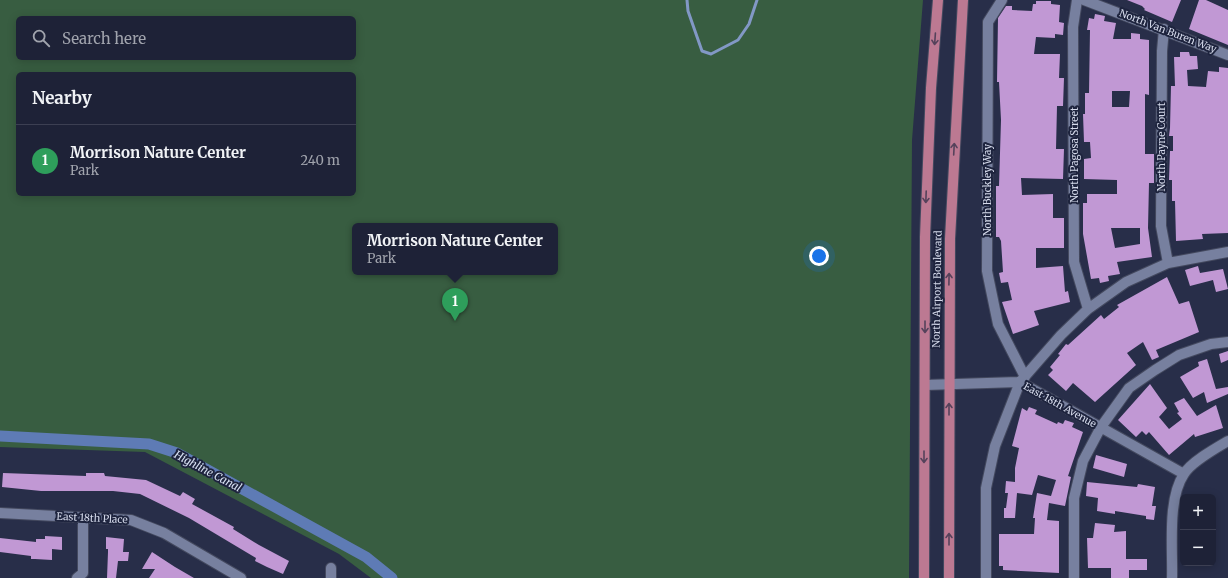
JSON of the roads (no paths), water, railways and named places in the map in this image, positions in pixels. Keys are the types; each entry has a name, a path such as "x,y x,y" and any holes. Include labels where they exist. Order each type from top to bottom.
{"main road":[{"name":"North Airport Boulevard","path":"924,578 925,238 931,88 938,0"},
{"name":"North Airport Boulevard","path":"949,578 948,384 950,239 963,0"}],"street":[{"name":"North Buckley Way","path":"1002,0 988,22 987,271 998,324 1022,379"},
{"name":"North Pagosa Street","path":"1076,0 1073,27 1074,262 1088,309"},
{"name":"North Van Buren Way","path":"1084,0 1164,29 1228,55"},
{"name":"North Payne Court","path":"1164,29 1162,51 1161,226 1168,263"},
{"path":"986,578 986,488 996,446 1022,379 1061,335 1088,309 1126,282 1168,263 1228,252"},
{"path":"1074,578 1074,498 1083,461 1101,427 1129,388 1155,370 1179,355 1211,344 1228,342"},
{"name":"East 18th Avenue","path":"925,385 1022,379 1101,427 1184,474"},
{"path":"1172,578 1175,494 1184,474 1209,452 1228,441"},
{"name":"East 18th Place","path":"0,514 117,518 148,526 175,539 241,578"},
{"path":"77,578 83,572 83,517"}],"waterway":[{"path":"687,0 688,11 702,51 711,54 738,40 749,24 757,0"},
{"name":"Highline Canal","path":"0,436 149,444 177,453 366,557 392,578"}],"place":[{"name":"Morrison Nature Center","path":"455,321"}]}
